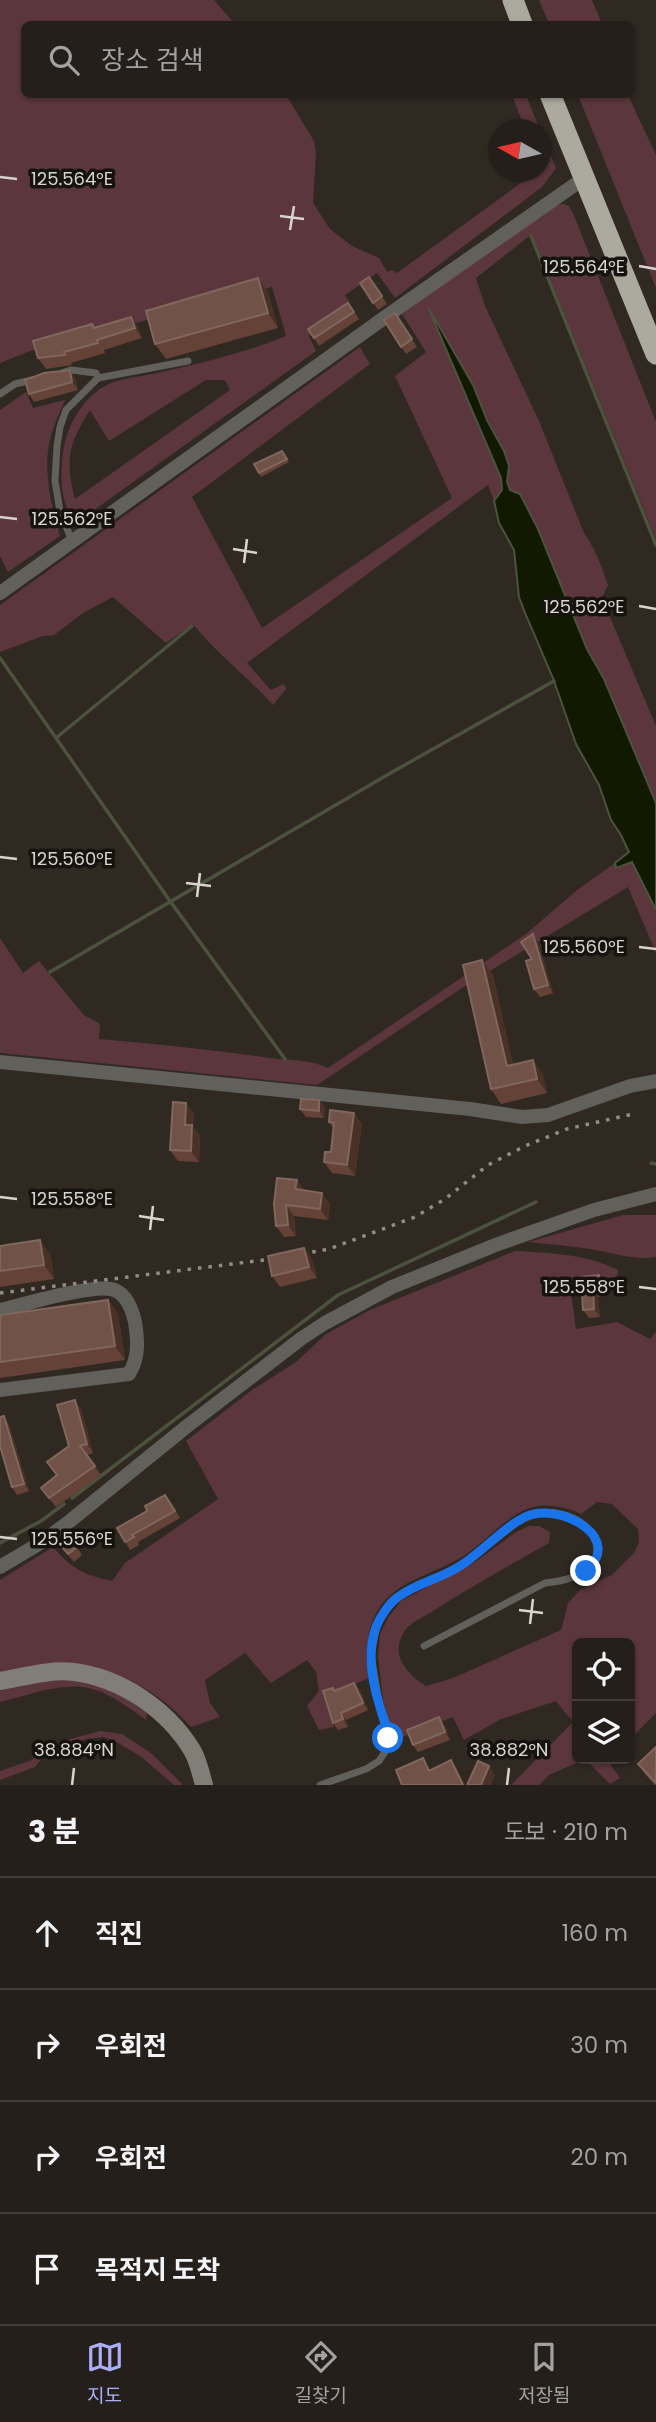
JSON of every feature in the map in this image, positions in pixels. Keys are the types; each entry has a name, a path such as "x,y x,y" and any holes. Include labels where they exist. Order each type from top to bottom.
{"highway":[{"path":"513,0 521,21"},
{"path":"552,98 656,354"}],"street":[{"path":"0,593 583,179"},
{"path":"0,1062 470,1109 522,1117 548,1115 630,1086 656,1081"},
{"path":"0,1567 60,1528 302,1338 325,1323 392,1287 498,1244 594,1210 656,1194"},
{"path":"0,1310 70,1293 110,1289 126,1299 133,1311 138,1346 134,1366 129,1374 0,1390"},
{"path":"0,1681 55,1672 74,1672 93,1676 138,1694 158,1710 192,1750 204,1785"}],"lane":[{"path":"72,541 56,496 60,426 66,410 98,378 188,361"},
{"path":"58,373 86,371 96,373 98,378"},
{"path":"0,394 15,384 45,376"},
{"path":"320,1785 366,1769 385,1752 387,1724 380,1708 371,1655 377,1624 395,1598 459,1567 523,1517 531,1514 561,1514 585,1525 593,1535 598,1555 595,1563 586,1571 558,1582 545,1583 424,1646"}],"shaded area":[{"path":"0,0 214,0 232,21 21,21 21,98 288,98 314,141 316,154 313,203 330,229 352,246 379,258 387,272 392,270 397,273 522,182 546,182 395,298 377,273 345,295 350,303 309,336 316,351 76,523 63,494 62,462 69,429 87,400 105,386 117,381 209,361 286,336 272,287 33,350 0,363","holes":["206,380 225,380 230,390 75,499 70,473 71,453 77,433 90,410 109,441"]},
{"path":"539,0 592,0 601,21 548,21"},
{"path":"513,98 527,98 536,119 521,119"},
{"path":"579,98 629,98 656,155 656,288"},
{"path":"551,156 556,168 551,175"},
{"path":"555,205 569,206 573,213 656,422 656,539 532,234 476,278 485,306 539,421 584,533 606,578 608,585 602,598 656,726 656,803 604,679 587,649 538,529 520,494 510,491 497,436 431,314 501,478 502,490 494,501 488,485 247,663 271,690 284,684 286,689 273,705 193,624 166,643 113,597 83,613 54,635 43,636 0,652 0,605 360,347 370,364 192,497 262,628 452,498 395,376 426,352 402,314"},
{"path":"428,307 473,385 487,420 504,451 509,466 507,482 510,490 520,494 538,529 587,649 604,679 656,803 656,910 632,862 616,868 615,863 629,852 611,820 599,785 576,744 553,678 519,597 514,550 499,523 494,501 502,490 501,478"},
{"path":"26,392 33,408 65,400 52,432 47,460 51,499 60,536 8,572 0,556 0,410"},
{"path":"632,862 656,910 656,953 628,887 462,988 317,1085 0,1053 0,938 23,973 39,961 84,1015 100,1024 99,1039 299,1061 328,1068 526,934 577,890 615,863 616,867"},
{"path":"623,1215 656,1215 656,1257 635,1257 528,1242"},
{"path":"515,1251 581,1257 618,1270 617,1277 579,1280 570,1285 576,1329 617,1322 650,1339 656,1332 656,1713 635,1734 635,1638 572,1638 572,1721 556,1701 501,1719 464,1740 453,1717 397,1739 383,1700 378,1655 380,1634 401,1601 475,1562 516,1532 529,1526 539,1526 550,1532 549,1543 412,1624 401,1638 401,1661 411,1675 426,1686 453,1678 561,1630 568,1603 581,1589 612,1575 634,1553 639,1542 638,1529 612,1504 597,1502 581,1514 552,1506 525,1510 507,1520 468,1553 407,1584 386,1599 374,1618 369,1635 369,1678 324,1697 334,1727 319,1730 307,1706 319,1691 316,1672 307,1660 271,1683 245,1653 205,1680 210,1703 220,1717 191,1727 152,1693 104,1670 61,1665 0,1673 0,1580 53,1547 79,1570 112,1581 125,1563 218,1499 186,1441 252,1390 296,1362 326,1334 370,1310"},
{"path":"63,1678 86,1681 117,1694 147,1713 146,1720 119,1701 88,1688 55,1688 0,1702 0,1690"},
{"path":"572,1723 574,1764 549,1775 539,1785 511,1785"},
{"path":"100,1731 122,1734 151,1753 183,1785 174,1785 140,1756 103,1737 86,1739 47,1752 35,1767 0,1780 0,1771 32,1760 41,1747"},
{"path":"590,1764 610,1764 620,1778 610,1784"}],"building":[{"path":"369,277 382,296 373,303 360,283"},
{"path":"258,278 268,313 155,344 146,311"},
{"path":"348,303 354,312 314,338 308,329"},
{"path":"395,313 412,339 401,347 384,320"},
{"path":"131,317 135,328 97,340 98,343 64,352 65,355 38,358 33,341 92,324 94,328"},
{"path":"70,370 72,382 29,394 25,380 44,373"},
{"path":"282,451 287,459 259,473 254,464"},
{"path":"533,934 548,985 534,989 526,961 532,959 521,942"},
{"path":"482,960 507,1066 533,1060 537,1079 491,1089 463,965"},
{"path":"301,1099 319,1100 319,1111 300,1109"},
{"path":"173,1102 186,1103 185,1125 192,1125 191,1151 170,1150"},
{"path":"330,1110 354,1113 347,1165 324,1162 325,1152 331,1152 334,1123 329,1122"},
{"path":"277,1178 297,1180 295,1189 322,1193 320,1209 286,1205 288,1225 276,1226 274,1204"},
{"path":"40,1240 44,1265 0,1271 0,1246"},
{"path":"304,1248 309,1267 272,1276 268,1256"},
{"path":"599,1275 600,1288 593,1289 594,1309 583,1310 581,1277"},
{"path":"108,1300 115,1346 0,1362 0,1315"},
{"path":"75,1400 87,1444 80,1446 95,1466 49,1498 41,1488 57,1475 47,1462 69,1446 57,1405"},
{"path":"4,1416 24,1484 12,1487 0,1446 0,1417"},
{"path":"165,1495 175,1511 132,1535 134,1537 125,1542 117,1528 147,1511 145,1506"},
{"path":"63,1531 77,1547 68,1554 54,1538"},
{"path":"354,1683 363,1703 341,1713 343,1719 333,1723 323,1691 333,1688 334,1691"},
{"path":"439,1717 445,1732 413,1745 407,1730"},
{"path":"656,1747 656,1783 638,1764"},
{"path":"423,1758 429,1771 451,1760 463,1785 402,1785 396,1770"},
{"path":"478,1761 489,1766 481,1785 467,1785"}],"waterway":[{"path":"531,236 656,545"},
{"path":"56,738 192,626"},
{"path":"0,658 170,901 285,1059"},
{"path":"50,972 554,681"},
{"path":"651,1163 656,1164"},
{"path":"72,1498 338,1295 536,1202"},
{"path":"0,1543 41,1521 64,1504"}],"railway":[{"path":"0,1293 280,1258 329,1249 415,1217 445,1199 488,1165 525,1146 567,1129 633,1114"}],"route":[{"path":"388,1738 387,1724 380,1708 373,1676 371,1655 377,1624 395,1598 419,1584 459,1567 523,1517 531,1514 561,1514 585,1525 593,1535 598,1555 595,1563 586,1571"}]}
